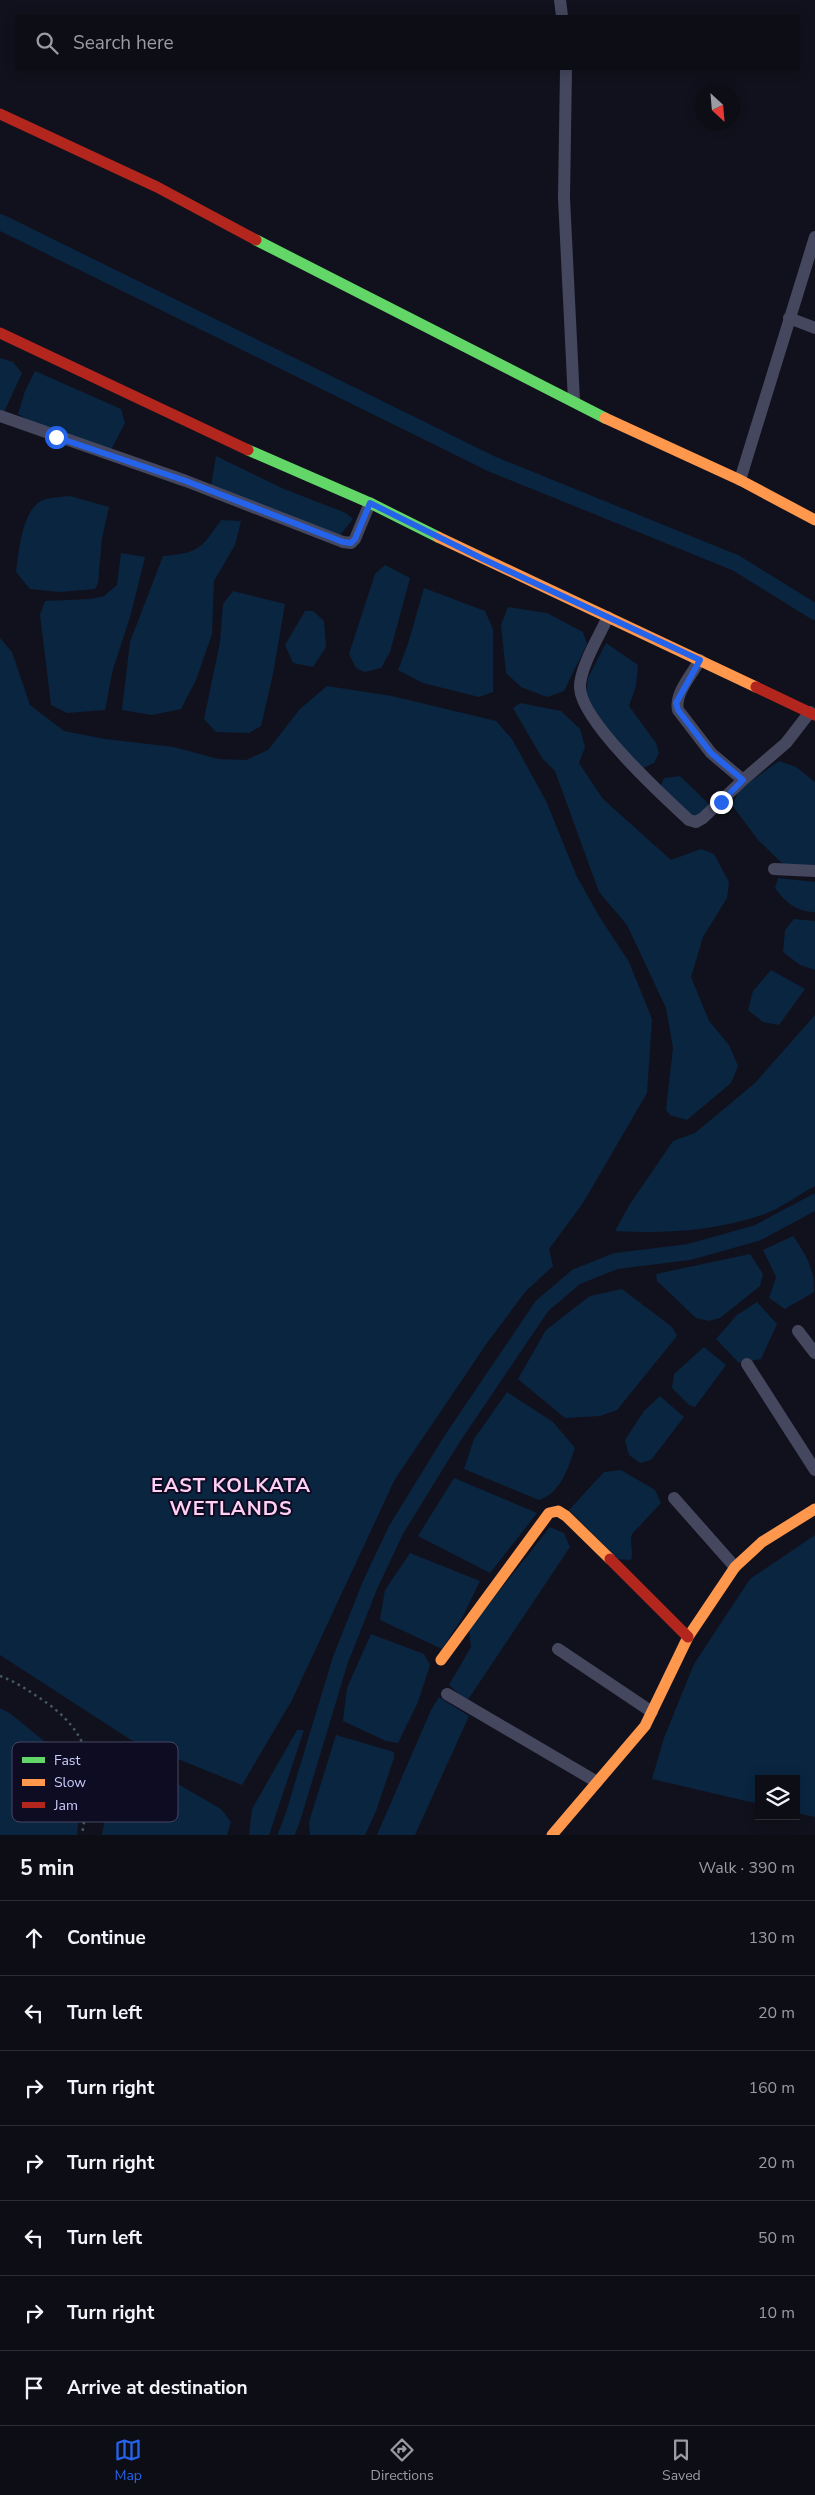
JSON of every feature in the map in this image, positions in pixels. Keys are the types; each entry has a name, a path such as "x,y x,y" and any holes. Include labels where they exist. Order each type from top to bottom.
{"street":[{"path":"560,0 562,15"},
{"path":"566,70 564,198 574,401"},
{"path":"0,114 157,187 209,216 626,429 740,480 815,520"},
{"path":"740,480 815,238"},
{"path":"789,318 815,328"},
{"path":"0,333 263,457 370,503 483,559 608,617 700,660 812,714 786,743 703,818 696,822 689,820 637,770 605,733 582,699 580,686 585,668 608,617"},
{"path":"0,416 186,481 343,542 351,543 355,539 370,503"},
{"path":"700,660 676,703 678,710 711,753 743,780"},
{"path":"774,869 815,871"},
{"path":"798,1331 815,1353"},
{"path":"747,1364 815,1470"},
{"path":"674,1498 736,1567"},
{"path":"552,1835 632,1744 645,1726 688,1637 736,1567 762,1542 815,1509"},
{"path":"441,1660 542,1520 549,1513 558,1511 566,1516 688,1637"},
{"path":"558,1649 652,1712"},
{"path":"447,1694 597,1782"}],"path":[{"path":"0,1676 32,1692 64,1716 76,1728 83,1742"},
{"path":"82,1835 84,1822"}],"water":[{"path":"0,358 13,362 22,373 4,412 0,411"},
{"path":"35,371 121,409 125,423 110,452 49,432 18,414 25,391"},
{"path":"216,456 284,489 346,513 353,519 340,535 211,486"},
{"path":"70,496 109,507 102,538 98,583 95,589 59,592 30,589 16,572 20,542 27,519 38,503 49,498"},
{"path":"221,520 241,521 235,545 214,581 212,634 196,680 181,709 152,715 122,710 130,642 163,556 184,553 198,548 209,537"},
{"path":"121,553 145,557 130,617 113,669 105,710 67,713 51,705 40,615 45,601 91,599 104,596 117,585"},
{"path":"385,565 410,578 390,652 381,668 365,672 356,668 349,654 375,574"},
{"path":"424,588 485,611 493,629 493,692 479,697 423,683 398,670 408,644"},
{"path":"233,591 285,604 273,674 261,726 249,733 216,732 204,719 220,642 223,604"},
{"path":"508,607 547,613 583,632 587,644 564,691 547,697 521,687 506,673 501,625"},
{"path":"305,611 313,611 324,621 326,647 313,667 293,663 285,645"},
{"path":"0,638 12,652 30,705 64,731 105,739 174,747 218,759 246,760 268,750 300,709 327,686 392,696 496,721 512,739 546,801 577,877 599,916 629,962 652,1019 647,1093 583,1203 549,1249 553,1266 525,1292 487,1343 395,1479 292,1700 242,1785 178,1759 178,1742 136,1742 131,1740 0,1655"},
{"path":"606,643 638,665 636,686 629,706 656,743 659,753 654,763 643,768 610,735 585,700 588,678"},
{"path":"520,703 561,711 580,729 585,747 579,763 603,799 671,860 701,849 714,854 729,882 727,898 703,937 691,977 709,1021 729,1045 738,1066 731,1083 687,1120 670,1115 666,1110 673,1048 666,1008 627,925 599,892 555,771 542,758 513,708"},
{"path":"779,761 796,767 815,782 815,869 787,868 758,840 732,805 740,789"},
{"path":"680,776 710,805 697,820 660,787 664,778"},
{"path":"778,878 815,882 815,912 797,908 787,902 775,888"},
{"path":"794,919 815,921 815,970 800,965 783,952 785,930"},
{"path":"771,970 805,989 779,1025 763,1022 748,1010 753,991"},
{"path":"815,1015 815,1186 769,1212 726,1225 652,1232 615,1231 630,1204 673,1141 695,1133 755,1083"},
{"path":"793,1236 811,1269 814,1292 785,1309 769,1298 776,1277 763,1250"},
{"path":"750,1254 763,1274 760,1286 720,1318 709,1321 696,1318 657,1281 656,1274"},
{"path":"622,1289 672,1327 677,1336 617,1410 600,1416 565,1418 518,1379 546,1330 590,1296"},
{"path":"757,1302 777,1324 761,1359 739,1363 716,1339 737,1315"},
{"path":"704,1347 726,1365 695,1407 689,1405 672,1388 674,1374"},
{"path":"507,1392 553,1422 575,1448 563,1479 553,1492 539,1500 464,1469 474,1439"},
{"path":"660,1396 684,1417 651,1460 640,1463 629,1455 625,1440 644,1411"},
{"path":"621,1470 655,1490 661,1503 632,1534 631,1560 618,1559 569,1510 604,1472"},
{"path":"454,1478 537,1513 490,1573 418,1536"},
{"path":"550,1527 564,1533 570,1547 467,1701 449,1685 471,1647 469,1629"},
{"path":"815,1535 815,1817 800,1814 800,1775 755,1775 755,1803 652,1779 664,1738 694,1664 750,1579"},
{"path":"410,1553 480,1581 462,1618 442,1649 380,1620 385,1590"},
{"path":"371,1634 424,1654 430,1665 418,1702 398,1743 386,1741 343,1721 347,1688"},
{"path":"439,1697 469,1716 415,1835 377,1835 431,1710"},
{"path":"0,1708 11,1714 45,1742 12,1742 12,1822 78,1822 77,1835 0,1835"},
{"path":"297,1730 304,1730 269,1835 249,1835 252,1809"},
{"path":"336,1735 394,1752 394,1758 376,1811 365,1835 310,1835 309,1822"},
{"path":"178,1784 221,1809 231,1822 227,1835 102,1835 104,1822 178,1822"}],"waterway":[{"path":"0,222 492,464 736,563 815,612"},
{"path":"286,1835 340,1661 370,1585 396,1530 452,1439 542,1306 576,1277 616,1261 689,1252 757,1233 815,1202"}],"traffic: fast":[{"path":"256,240 605,418"},
{"path":"248,450 370,503 438,537"}],"traffic: slow":[{"path":"605,418 740,480 815,520"},
{"path":"438,537 756,687"},
{"path":"552,1835 645,1726 688,1637 735,1567 762,1542 815,1509"},
{"path":"441,1660 549,1513 558,1511 566,1516 610,1559"}],"traffic: jam":[{"path":"0,114 157,187 256,240"},
{"path":"0,333 248,450"},
{"path":"756,687 815,715"},
{"path":"610,1559 688,1637"}],"district":[{"name":"EAST KOLKATA WETLANDS","path":"231,1496"}],"route":[{"path":"56,437 186,481 343,542 351,543 355,539 370,503 483,559 700,660 676,703 678,710 711,753 743,780 721,802"}]}
